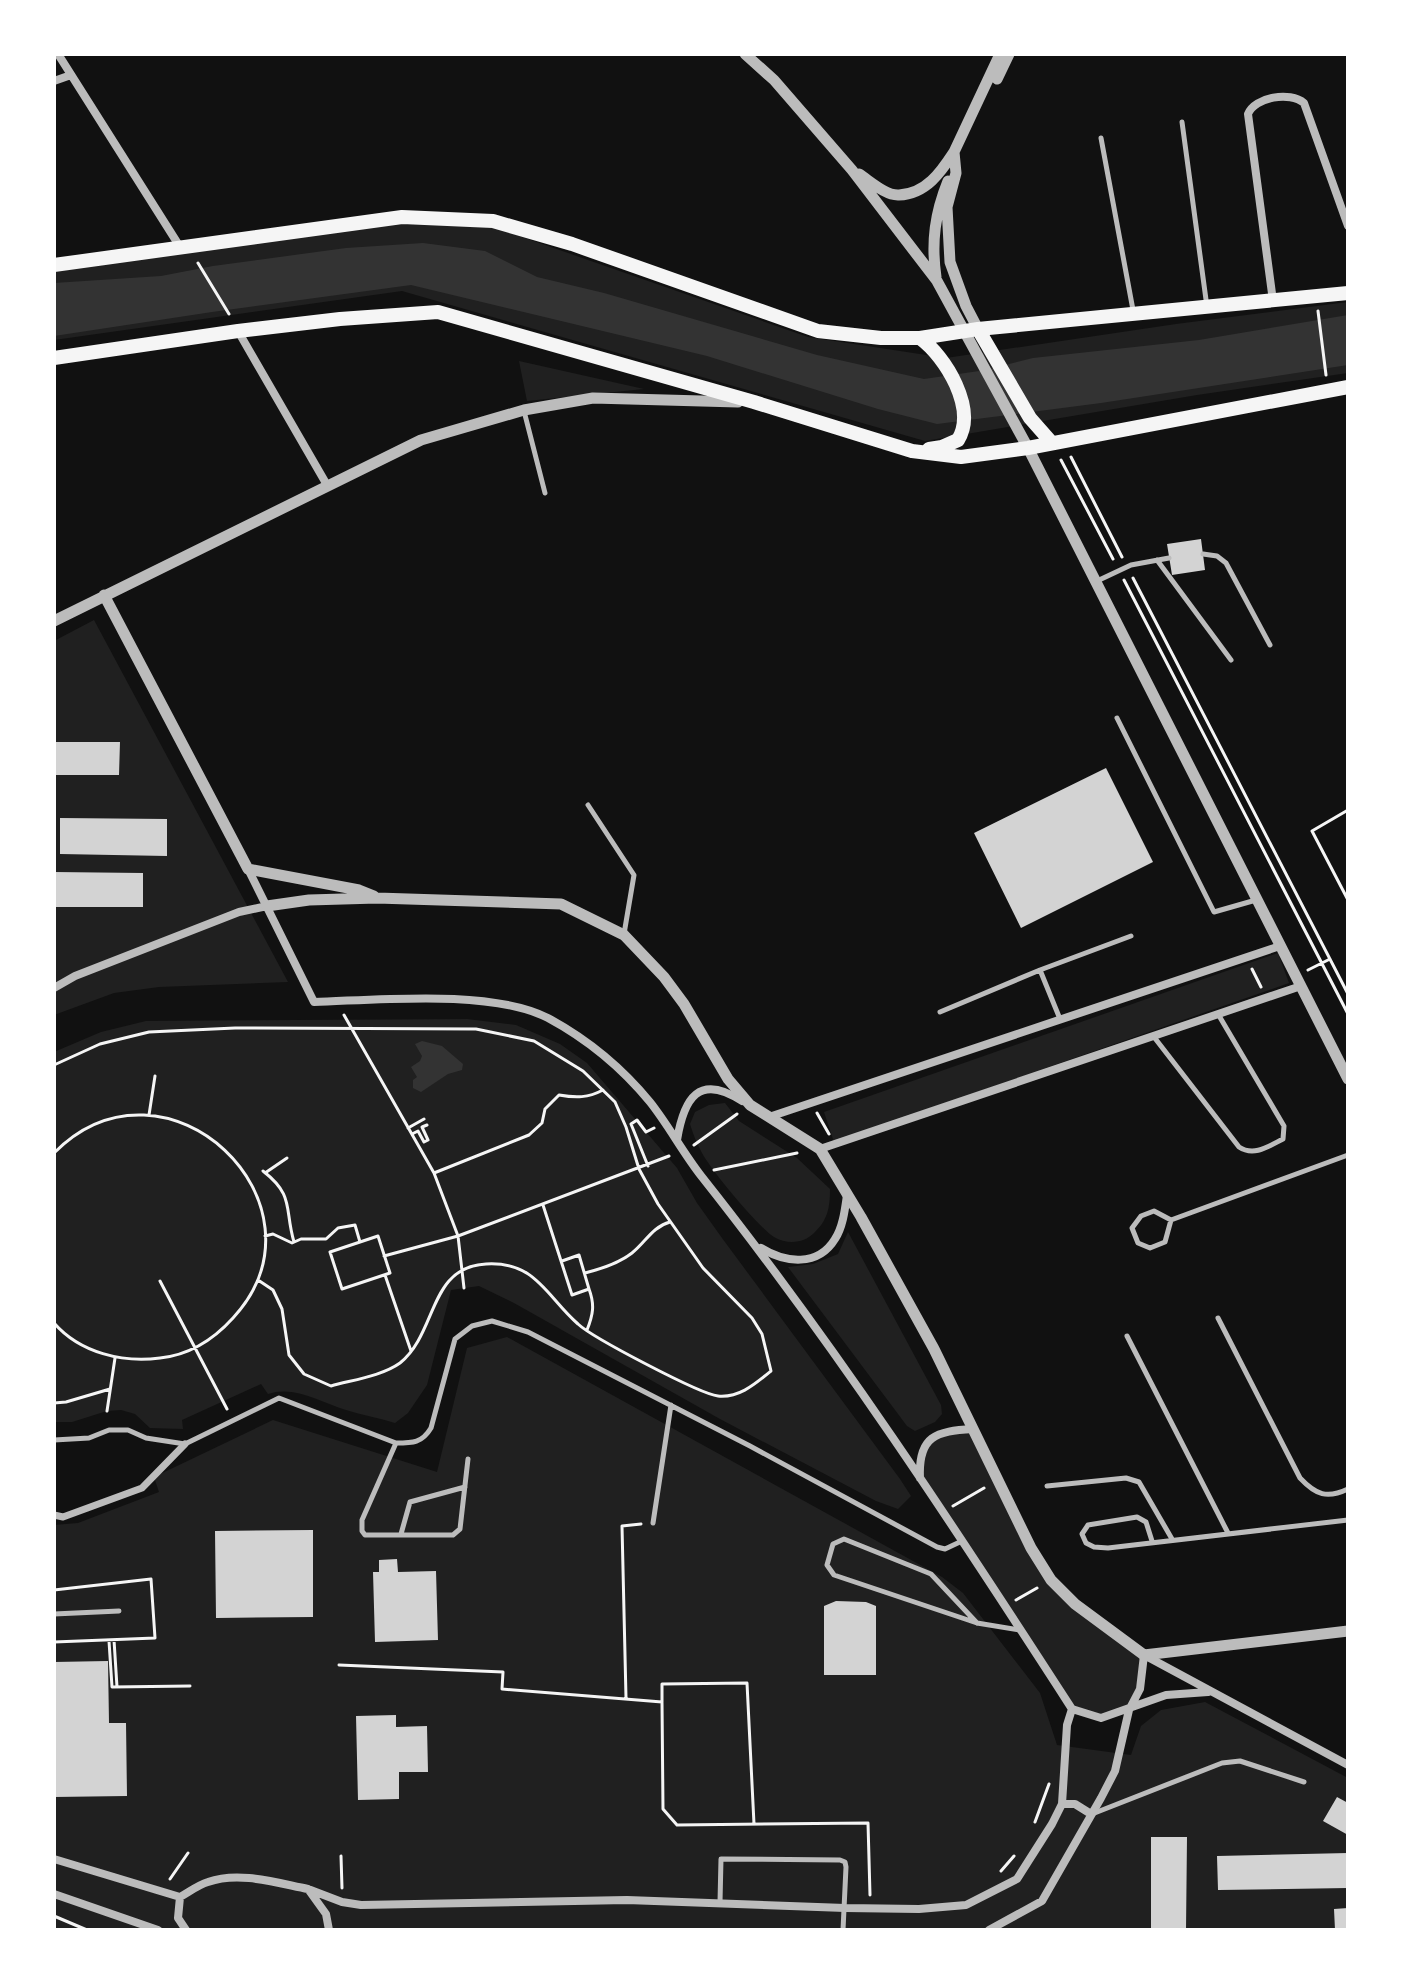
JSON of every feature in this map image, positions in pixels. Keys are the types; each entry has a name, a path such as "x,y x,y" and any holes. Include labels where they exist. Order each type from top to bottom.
{"main road":[{"path":"54,265 402,217 493,221 572,244 818,331 881,338 920,338 971,330 1348,293"},
{"path":"54,358 238,331 438,312 754,402 912,451 961,457 1028,448 1348,387"},
{"path":"971,330 990,349 1030,418 1057,442"},
{"path":"912,451 942,447 958,440 964,427 964,411 946,369 933,348 920,338"}],"street":[{"path":"58,54 180,247"},
{"path":"745,54 774,80 852,170 971,330"},
{"path":"937,281 932,252 938,205 1000,54"},
{"path":"852,170 881,189 898,195 924,187 955,158 1009,54"},
{"path":"54,81 71,75"},
{"path":"1273,301 1248,114 1251,106 1261,100 1291,97 1304,103 1348,226"},
{"path":"955,158 956,173 947,207 950,262 966,306 974,349 1028,448 1348,1079"},
{"path":"238,331 327,485"},
{"path":"54,621 421,440 524,410 593,398 754,402"},
{"path":"104,595 314,1002 403,999 490,1001 546,1017 614,1063 655,1109 698,1173 757,1246 962,1541 1072,1709 1101,1718 1166,1695 1208,1692"},
{"path":"248,869 359,890 377,898"},
{"path":"54,988 75,976 239,912 267,906 309,900 377,898 561,904 624,935 664,977 684,1004 728,1079 750,1105"},
{"path":"767,1118 1280,946"},
{"path":"820,1149 1266,998 1298,981"},
{"path":"677,1141 687,1102 705,1089 724,1089 820,1149 929,1340 1031,1548 1051,1580 1075,1604 1144,1655 1348,1765"},
{"path":"757,1246 777,1258 798,1261 819,1255 835,1240 848,1195"},
{"path":"920,1480 919,1457 928,1441 943,1432 973,1429"},
{"path":"54,1515 63,1517 142,1488 185,1444"},
{"path":"1144,1655 1348,1631"},
{"path":"989,1930 1042,1901 1115,1771 1129,1710 1140,1689 1144,1655"},
{"path":"54,1859 180,1897 207,1882 232,1878 308,1889 342,1902 361,1905 627,1900 845,1908 919,1909 966,1905 1017,1879 1062,1804 1067,1725 1072,1709"},
{"path":"1062,1804 1075,1804 1091,1814"},
{"path":"308,1889 326,1914 329,1930"},
{"path":"54,1894 158,1930"},
{"path":"180,1897 178,1918 186,1930"}],"lane":[{"path":"1182,122 1207,308"},
{"path":"1101,138 1134,315"},
{"path":"524,410 545,493"},
{"path":"1203,554 1217,556 1226,563 1270,645"},
{"path":"1096,582 1128,567 1169,558"},
{"path":"1157,560 1231,660"},
{"path":"1117,718 1214,912 1257,899"},
{"path":"588,805 634,875 624,935"},
{"path":"940,1012 1131,936"},
{"path":"1040,970 1060,1019"},
{"path":"1154,1037 1239,1147 1256,1151 1283,1139 1284,1126 1218,1014"},
{"path":"1171,1220 1347,1156"},
{"path":"1146,1212 1161,1213 1171,1220 1165,1242 1157,1246 1144,1246 1134,1238 1132,1228 1146,1212"},
{"path":"1218,1318 1300,1478 1321,1495 1329,1496 1348,1489"},
{"path":"54,1440 89,1438 109,1430 128,1430 146,1438 185,1444 279,1398 396,1443 416,1442 426,1437 431,1428 455,1339 472,1326 492,1321 528,1332 937,1547 945,1549 962,1541"},
{"path":"1127,1336 1228,1533"},
{"path":"653,1523 671,1405"},
{"path":"396,1443 362,1520 365,1535 453,1535 460,1529 468,1459"},
{"path":"1047,1486 1126,1478 1139,1482 1172,1539"},
{"path":"401,1534 410,1502 465,1487"},
{"path":"1152,1541 1146,1522 1137,1517 1088,1525 1082,1534 1086,1543 1108,1548 1348,1520"},
{"path":"977,1623 931,1574 844,1539 833,1544 827,1565 834,1575 977,1623 989,1627 1021,1630"},
{"path":"54,1614 119,1611"},
{"path":"1091,1814 1222,1763 1240,1761 1304,1782"},
{"path":"720,1902 721,1859 840,1860 845,1862 846,1867 843,1930"}],"path":[{"path":"201,268 229,315"},
{"path":"1319,317 1326,373"},
{"path":"1057,442 1128,567 1348,994"},
{"path":"1057,442 1348,1014"},
{"path":"1348,810 1312,831 1348,900"},
{"path":"1247,957 1266,998"},
{"path":"1298,981 1330,959"},
{"path":"336,1001 434,1173 458,1236 464,1288"},
{"path":"54,1065 100,1044 149,1032 235,1028 476,1029 534,1041 583,1071 615,1102 639,1169 670,1222 703,1268 752,1318 762,1334 771,1371 747,1391 718,1396 685,1382 580,1326 529,1272 510,1265 484,1264 461,1271 442,1287 420,1342 398,1364 331,1386 304,1374 289,1355 287,1332 277,1299 273,1290 258,1280"},
{"path":"149,1115 155,1076"},
{"path":"434,1173 529,1135 542,1123 545,1109 559,1095 575,1098 603,1090"},
{"path":"812,1103 835,1144"},
{"path":"684,1152 750,1105"},
{"path":"648,1166 631,1124 637,1120 646,1132 655,1128 646,1115 655,1109"},
{"path":"54,1153 65,1142 91,1126 119,1117 149,1115 185,1123 217,1141 243,1167 259,1200 265,1236 258,1280 243,1308 222,1331 195,1348 156,1359 115,1358 85,1347 54,1323"},
{"path":"408,1128 424,1119"},
{"path":"412,1134 418,1131 424,1142 428,1140 422,1127 427,1125"},
{"path":"698,1173 820,1149"},
{"path":"287,1158 264,1172 278,1182 288,1200 294,1242"},
{"path":"384,1256 458,1236 663,1158"},
{"path":"543,1205 572,1295 589,1289"},
{"path":"585,1273 608,1267 632,1253 660,1225 670,1222"},
{"path":"265,1236 273,1234 294,1242 326,1239 338,1228 355,1225 360,1242"},
{"path":"378,1236 384,1256 390,1273 342,1289 330,1252 378,1236"},
{"path":"562,1261 579,1255 594,1301 587,1330"},
{"path":"385,1275 411,1351"},
{"path":"160,1281 223,1400"},
{"path":"54,1335 60,1330"},
{"path":"107,1411 115,1358"},
{"path":"54,1403 110,1389"},
{"path":"942,1512 997,1480"},
{"path":"626,1700 622,1526 653,1523"},
{"path":"1005,1605 1051,1580"},
{"path":"111,1640 112,1687 190,1686"},
{"path":"339,1665 503,1672 502,1689 662,1702"},
{"path":"754,1824 747,1683 662,1684 663,1809 677,1825 868,1823 870,1900"},
{"path":"1032,1831 1049,1783"},
{"path":"161,1892 188,1853"},
{"path":"1000,1873 1017,1853"},
{"path":"341,1856 342,1902"},
{"path":"54,1916 87,1930"}],"shaded area":[{"path":"378,224 488,225 808,337 946,358 1348,302 1348,373 925,441 402,291 54,340 54,266"},
{"path":"423,243 485,251 537,277 604,293 817,355 924,379 986,370 1033,358 1199,340 1348,315 1348,365 1101,403 937,424 707,356 411,285 54,336 54,283 161,276 346,248"},
{"path":"519,361 644,389 527,401"},
{"path":"94,620 288,982 159,987 114,993 54,1015 54,641"},
{"path":"1278,953 1289,983 834,1142 824,1112"},
{"path":"467,1019 516,1025 560,1044 587,1063 677,1168 722,1238 900,1479 911,1496 898,1509 876,1501 720,1419 479,1286 451,1290 427,1385 408,1413 395,1423 298,1393 268,1394 261,1384 182,1420 183,1429 150,1428 135,1414 121,1410 72,1422 54,1422 54,1052 101,1032 146,1021"},
{"path":"422,1041 442,1046 463,1064 462,1070 448,1074 421,1092 413,1088 413,1080 417,1077 411,1067 420,1061 422,1056 415,1044"},
{"path":"725,1103 739,1121 797,1158 830,1189 825,1218 810,1236 790,1242 774,1237 747,1211 707,1161 690,1124 695,1112 709,1105"},
{"path":"848,1232 941,1405 942,1414 935,1422 915,1431 907,1426 788,1267 813,1264 838,1254"},
{"path":"507,1337 942,1577 963,1593 1040,1693 1057,1745 1131,1755 1141,1726 1161,1710 1205,1702 1348,1778 1348,1930 54,1930 54,1525 78,1523 159,1492 154,1477 273,1420 437,1472 467,1348"},
{"path":"973,1429 1051,1580 1144,1655 1140,1689 1129,1710 1101,1718 1072,1709 920,1480 928,1441 943,1432"}],"building":[{"path":"1201,539 1205,570 1172,575 1167,544"},
{"path":"54,742 120,742 119,775 54,775"},
{"path":"1106,768 1153,862 1021,928 974,833"},
{"path":"60,818 167,819 167,856 60,854"},
{"path":"54,872 143,873 143,907 54,907"},
{"path":"313,1530 313,1617 216,1618 215,1531"},
{"path":"397,1559 398,1572 436,1571 438,1640 375,1642 373,1572 379,1572 379,1560"},
{"path":"836,1601 866,1602 876,1606 876,1675 824,1675 824,1606"},
{"path":"108,1661 109,1723 126,1723 127,1796 54,1797 54,1662"},
{"path":"396,1715 396,1727 427,1726 428,1772 399,1772 399,1799 358,1800 356,1716"},
{"path":"1337,1797 1348,1803 1348,1835 1323,1821"},
{"path":"1151,1837 1187,1837 1186,1930 1151,1930"},
{"path":"1348,1853 1348,1888 1218,1890 1217,1856"},
{"path":"1348,1908 1348,1930 1335,1930 1334,1909"}]}
